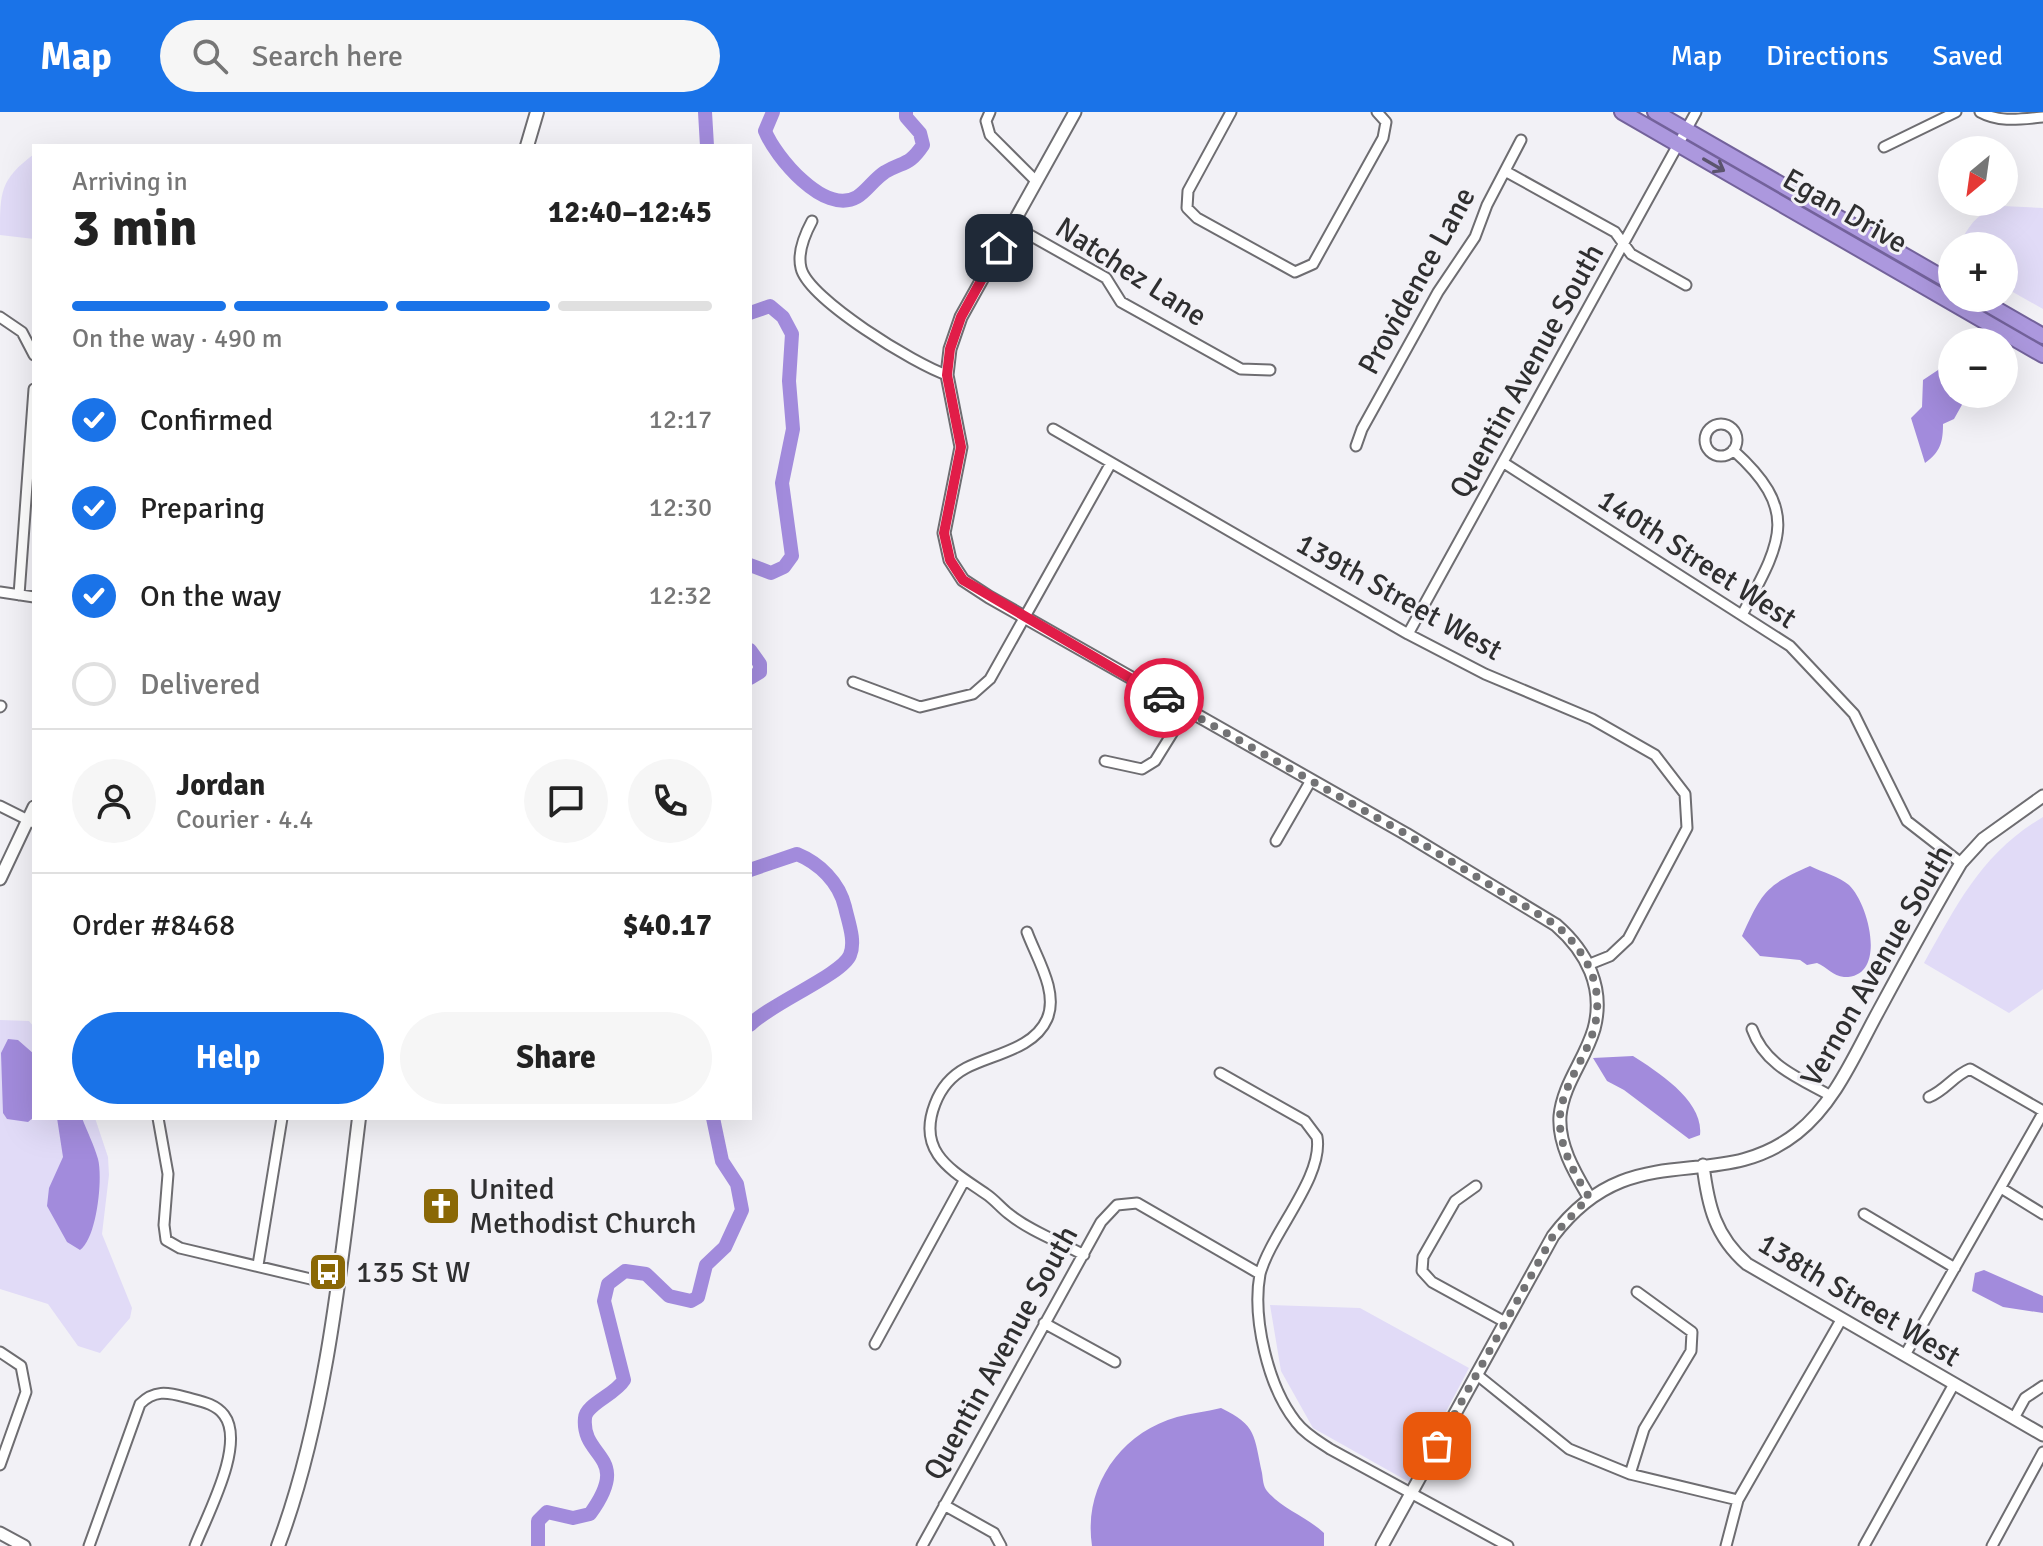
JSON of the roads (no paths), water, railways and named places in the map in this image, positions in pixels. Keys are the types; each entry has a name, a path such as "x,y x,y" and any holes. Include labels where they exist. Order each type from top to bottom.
{"highway":[{"name":"Egan Drive","path":"1622,112 2043,355"},
{"name":"Egan Drive","path":"1655,112 1938,275"},
{"path":"2001,312 2043,336"}],"main road":[{"path":"528,144 537,112"},
{"path":"278,1546 300,1474 336,1285 359,1120"},
{"path":"354,1171 367,1120"}],"street":[{"name":"Natchez Lane","path":"990,112 986,121 990,135 1036,181"},
{"path":"1075,112 961,317 950,349 947,375 959,429 958,474 944,533 950,560 963,580 1186,711 1406,834 1556,925 1574,941 1590,964 1597,994 1594,1029 1564,1093 1560,1119 1567,1158 1589,1197"},
{"path":"1231,112 1188,191 1187,208 1197,218 1289,270 1302,271 1313,264 1383,138 1386,122 1377,112"},
{"name":"Quentin Avenue South","path":"1408,634 1696,112"},
{"path":"1884,147 1956,112"},
{"path":"1980,112 1990,118 2010,120 2043,117"},
{"name":"Providence Lane","path":"1356,446 1362,429 1438,292 1469,246 1521,140"},
{"path":"1505,171 1615,232 1631,254 1686,285"},
{"path":"812,221 803,240 800,267 810,286 874,336 927,368 947,375"},
{"name":"Natchez Lane","path":"1012,225 1106,278 1121,302 1241,369 1270,370"},
{"path":"0,317 22,332 32,350"},
{"path":"19,595 32,416"},
{"name":"139th Street West","path":"1053,429 1408,634 1485,674 1592,719 1655,755 1685,794 1687,828 1628,939 1610,956 1590,964"},
{"path":"1733,450 1763,480 1776,507 1778,521 1776,548 1743,613"},
{"path":"853,682 920,707 973,694 990,679 1111,463"},
{"name":"140th Street West","path":"1504,463 1743,613 1790,646 1854,714 1907,821 1961,863"},
{"path":"0,592 32,597"},
{"path":"1105,761 1142,769 1155,761 1186,711"},
{"path":"1276,841 1310,782"},
{"name":"Vernon Avenue South","path":"1382,1546 1553,1236 1589,1197 1623,1179 1655,1170 1754,1157 1796,1134 1831,1096 1961,863 1983,839 2043,796"},
{"path":"0,806 31,822 0,879"},
{"path":"1027,932 1049,990 1047,1021 1034,1037 950,1079 932,1110 934,1148 946,1167 1016,1219 1084,1255"},
{"path":"1752,1029 1758,1047 1775,1065 1831,1096"},
{"path":"1905,1355 2043,1112 1970,1069 1957,1074 1944,1091 1929,1097"},
{"path":"1220,1073 1305,1121 1313,1129 1319,1147 1315,1165 1268,1250 1260,1274 1259,1329 1289,1412 1317,1440 1508,1546"},
{"path":"158,1120 168,1174 163,1233 166,1240 180,1248 336,1285"},
{"path":"258,1265 282,1120"},
{"name":"138th Street West","path":"1703,1165 1711,1217 1730,1248 1747,1264 2043,1435"},
{"path":"875,1344 964,1181"},
{"path":"1476,1186 1455,1201 1423,1257 1422,1271 1432,1282 1505,1322"},
{"path":"2001,1188 2043,1214"},
{"name":"Quentin Avenue South","path":"922,1546 1101,1222 1117,1205 1137,1203 1260,1274"},
{"path":"1864,1214 1955,1268"},
{"path":"1630,1474 1644,1429 1691,1351 1692,1332 1637,1292"},
{"path":"1726,1546 1738,1500 1841,1320"},
{"path":"1044,1323 1115,1362"},
{"path":"0,1352 21,1366 26,1392 0,1465"},
{"path":"1476,1374 1569,1449 1630,1474 1738,1500"},
{"path":"1864,1546 1954,1384"},
{"path":"2014,1418 2025,1398 2043,1386"},
{"path":"89,1546 140,1404 157,1393 190,1398 219,1410 225,1416 232,1437 229,1459 195,1546"},
{"path":"1992,1546 2043,1452"},
{"path":"944,1505 994,1533 1001,1546"},
{"path":"0,1533 24,1546"}],"waterway":[{"path":"705,112 707,144"},
{"path":"773,112 765,131 779,155 816,191 844,201 857,197 885,172 910,160 923,145 920,133 906,117 906,112"},
{"path":"752,312 770,306 783,317 792,334 789,381 793,429 782,483 792,556 784,567 771,573 752,566"},
{"path":"752,653 760,664 760,672 752,677"},
{"path":"752,869 797,854 813,863 827,874 838,889 852,944 845,963 752,1023"},
{"path":"538,1546 538,1521 547,1512 573,1518 590,1514 607,1480 602,1459 586,1431 585,1418 590,1408 624,1380 604,1301 608,1284 625,1271 646,1274 669,1296 691,1301 698,1297 706,1265 725,1247 742,1210 737,1184 722,1161 713,1120"}],"place":[{"name":"United Methodist Church","path":"441,1206"},
{"name":"135 St W","path":"328,1272"}]}
